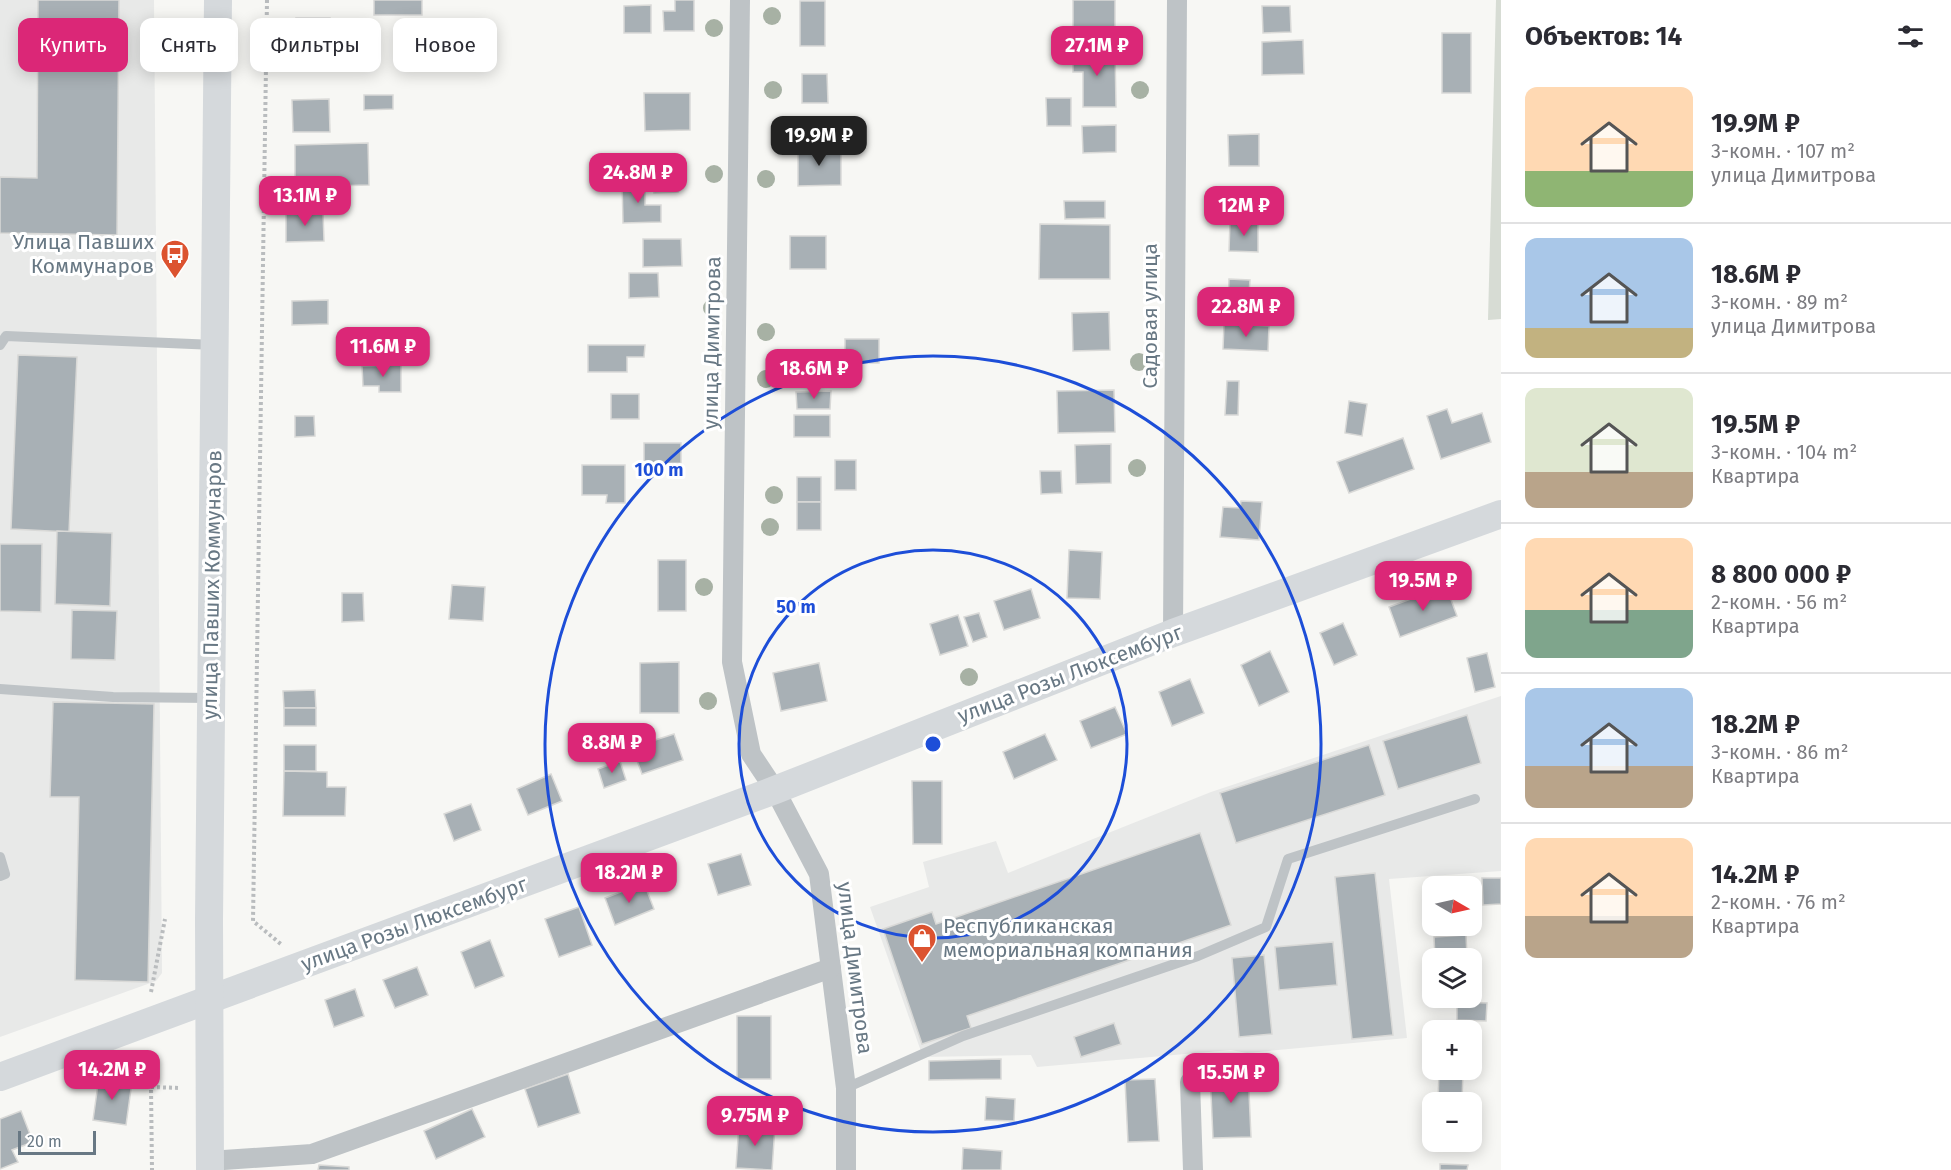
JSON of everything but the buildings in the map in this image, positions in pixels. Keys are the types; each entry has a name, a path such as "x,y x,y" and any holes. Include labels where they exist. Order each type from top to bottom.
{"street":[{"name":"улица Павших Коммунаров","path":"209,1165 218,0"},
{"name":"улица Димитрова","path":"740,0 732,662 751,754 775,790 819,874 846,1088 846,1170"},
{"name":"Садовая улица","path":"1173,633 1177,0"},
{"name":"улица Розы Люксембург","path":"0,1077 775,790 1173,633 1501,514"},
{"path":"209,1165 312,1154 831,968"},
{"path":"1191,1082 1193,1170"}],"lane":[{"path":"0,345 6,336 215,345"},
{"path":"0,689 113,697 211,698"},
{"path":"846,1088 963,1036 1198,956 1266,927 1287,859 1475,799"},
{"path":"0,857 5,874 0,876"}],"path":[{"path":"267,0 253,921 283,945"},
{"path":"141,997 151,992 165,919"},
{"path":"119,1059 151,1087 180,1088"},
{"path":"151,1087 152,1170"}],"shaded area":[{"path":"0,0 154,0 154,18 140,18 140,72 155,72 162,973 156,981 0,1037"},
{"path":"1496,0 1501,0 1501,319 1488,320"},
{"path":"1501,696 1501,871 1389,879 1407,1038 1247,1053 1231,1050 1037,1067 1031,1055 923,1057 870,907 929,887 923,862 996,841 1008,873 1211,792"}],"place":[{"name":"Улица Павших Коммунаров","path":"175,280"},
{"name":"Республиканская мемориальная компания","path":"922,964"}]}
